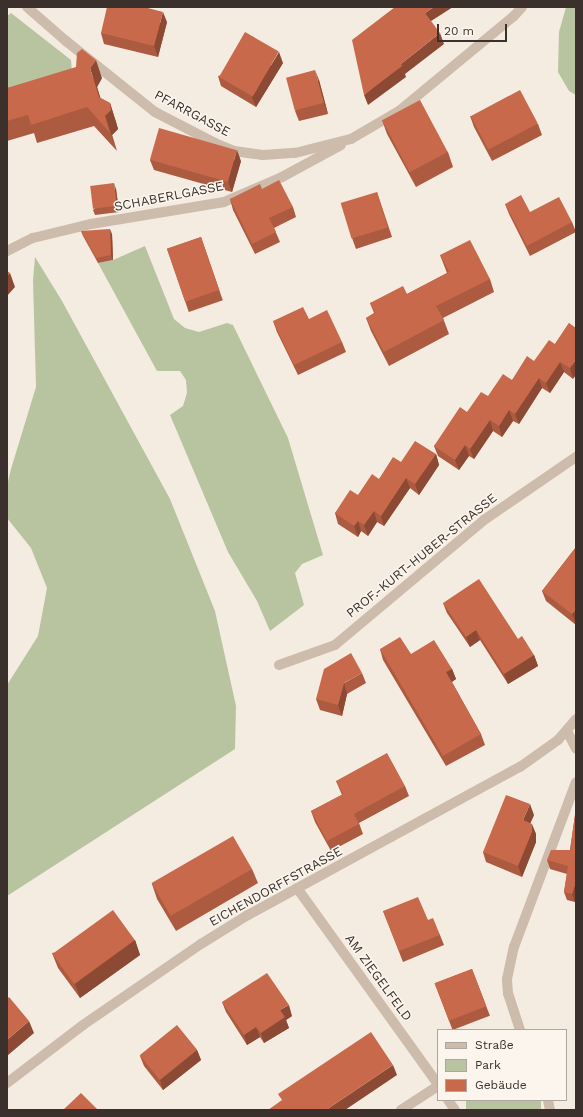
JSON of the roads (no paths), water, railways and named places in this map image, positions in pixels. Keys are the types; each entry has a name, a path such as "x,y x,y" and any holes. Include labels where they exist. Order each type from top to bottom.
{"street":[{"name":"PFARRGASSE","path":"28,7 66,41 156,112 215,143 234,151 263,155 295,153 351,139 399,111 514,16 522,7"},
{"name":"SCHABERLGASSE","path":"7,251 33,238 91,224 224,202 294,171 351,139"},
{"name":"PROF.-KURT-HUBER-STRASSE","path":"280,665 335,645 484,520 576,457"},
{"name":"EICHENDORFFSTRASSE","path":"7,1083 146,981 248,915 520,767 554,744 576,719"},
{"path":"567,730 576,749"},
{"path":"520,1029 508,994 507,979 514,946 576,782"},
{"name":"AM ZIEGELFELD","path":"297,888 437,1084"},
{"path":"401,1110 437,1086"},
{"path":"449,1101 455,1110"}]}
